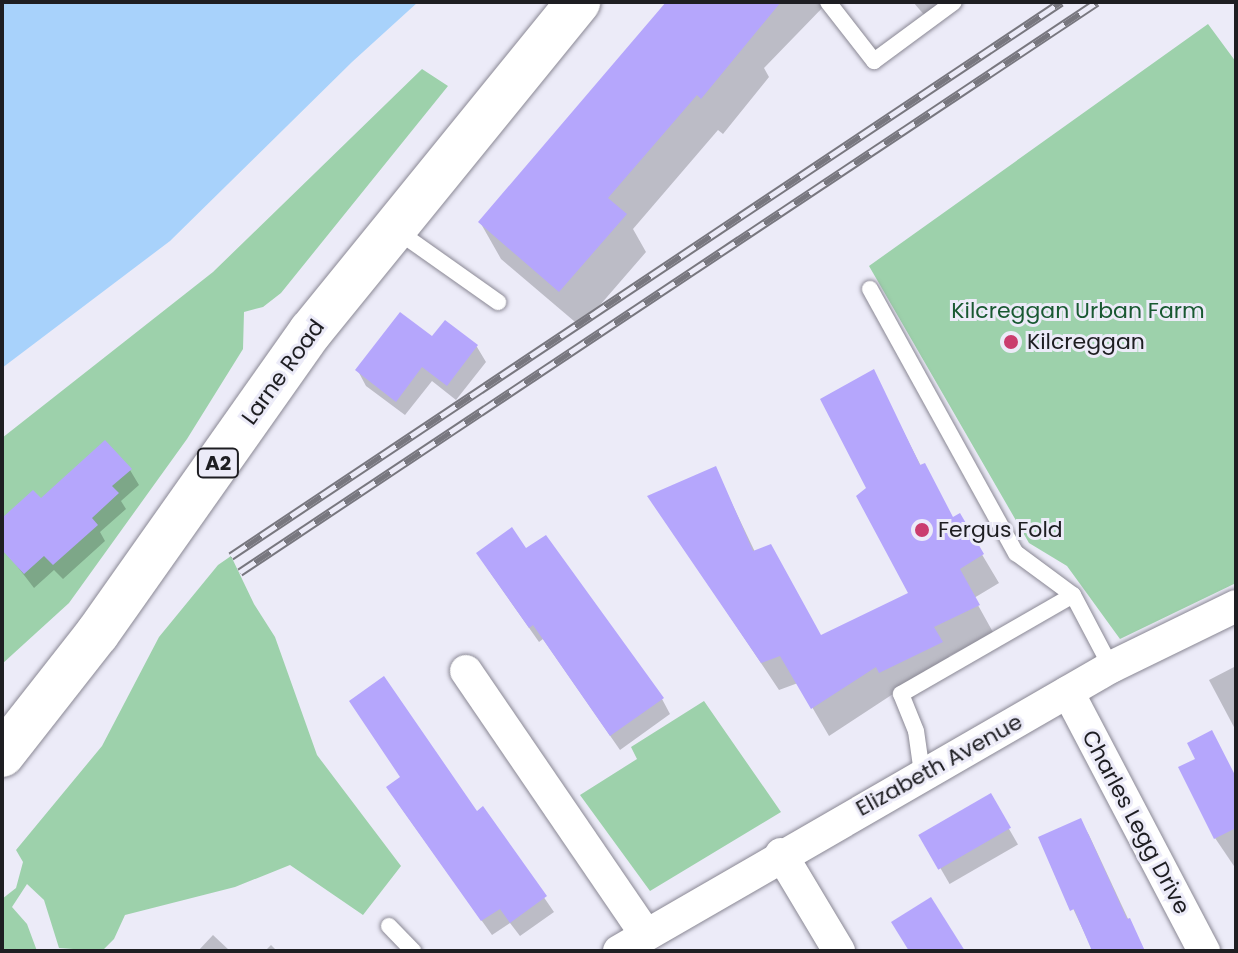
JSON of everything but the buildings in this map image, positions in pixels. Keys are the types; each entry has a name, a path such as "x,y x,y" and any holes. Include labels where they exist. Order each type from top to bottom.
{"main road":[{"name":"Larne Road","path":"2,755 97,634 311,331 578,2"}],"street":[{"name":"Elizabeth Avenue","path":"619,951 781,854 1111,667 1236,606"},
{"path":"466,671 645,933"},
{"name":"Charles Legg Drive","path":"1068,692 1204,951"},
{"path":"781,854 839,951"}],"lane":[{"path":"828,2 874,61 954,2"},
{"path":"396,230 498,302"},
{"path":"870,289 1016,553 1073,595 1111,667"},
{"path":"922,773 916,731 901,694 1073,595"},
{"path":"389,926 413,951"}],"green space":[{"name":"Kilcreggan Urban Farm","path":"1208,24 1236,62 1236,583 1120,639 1067,566 1029,543 869,266"},
{"path":"422,69 448,86 281,293 263,307 244,312 243,349 187,439 69,603 2,664 2,438 213,272"},
{"path":"231,556 254,604 275,637 317,755 401,866 363,915 290,865 235,887 125,915 114,939 102,951 59,948 44,900 27,884 12,907 27,924 37,951 2,951 2,899 16,888 23,862 16,850 102,746 159,637 218,565"},
{"path":"704,701 781,812 650,891 580,795 637,759 631,747"}],"water":[{"path":"2,2 418,2 352,62 170,241 2,368"}],"railway":[{"path":"231,556 1061,2"},
{"path":"240,572 1097,2"}],"place":[{"name":"Kilcreggan","path":"1011,342"},
{"name":"Fergus Fold","path":"922,530"}]}
